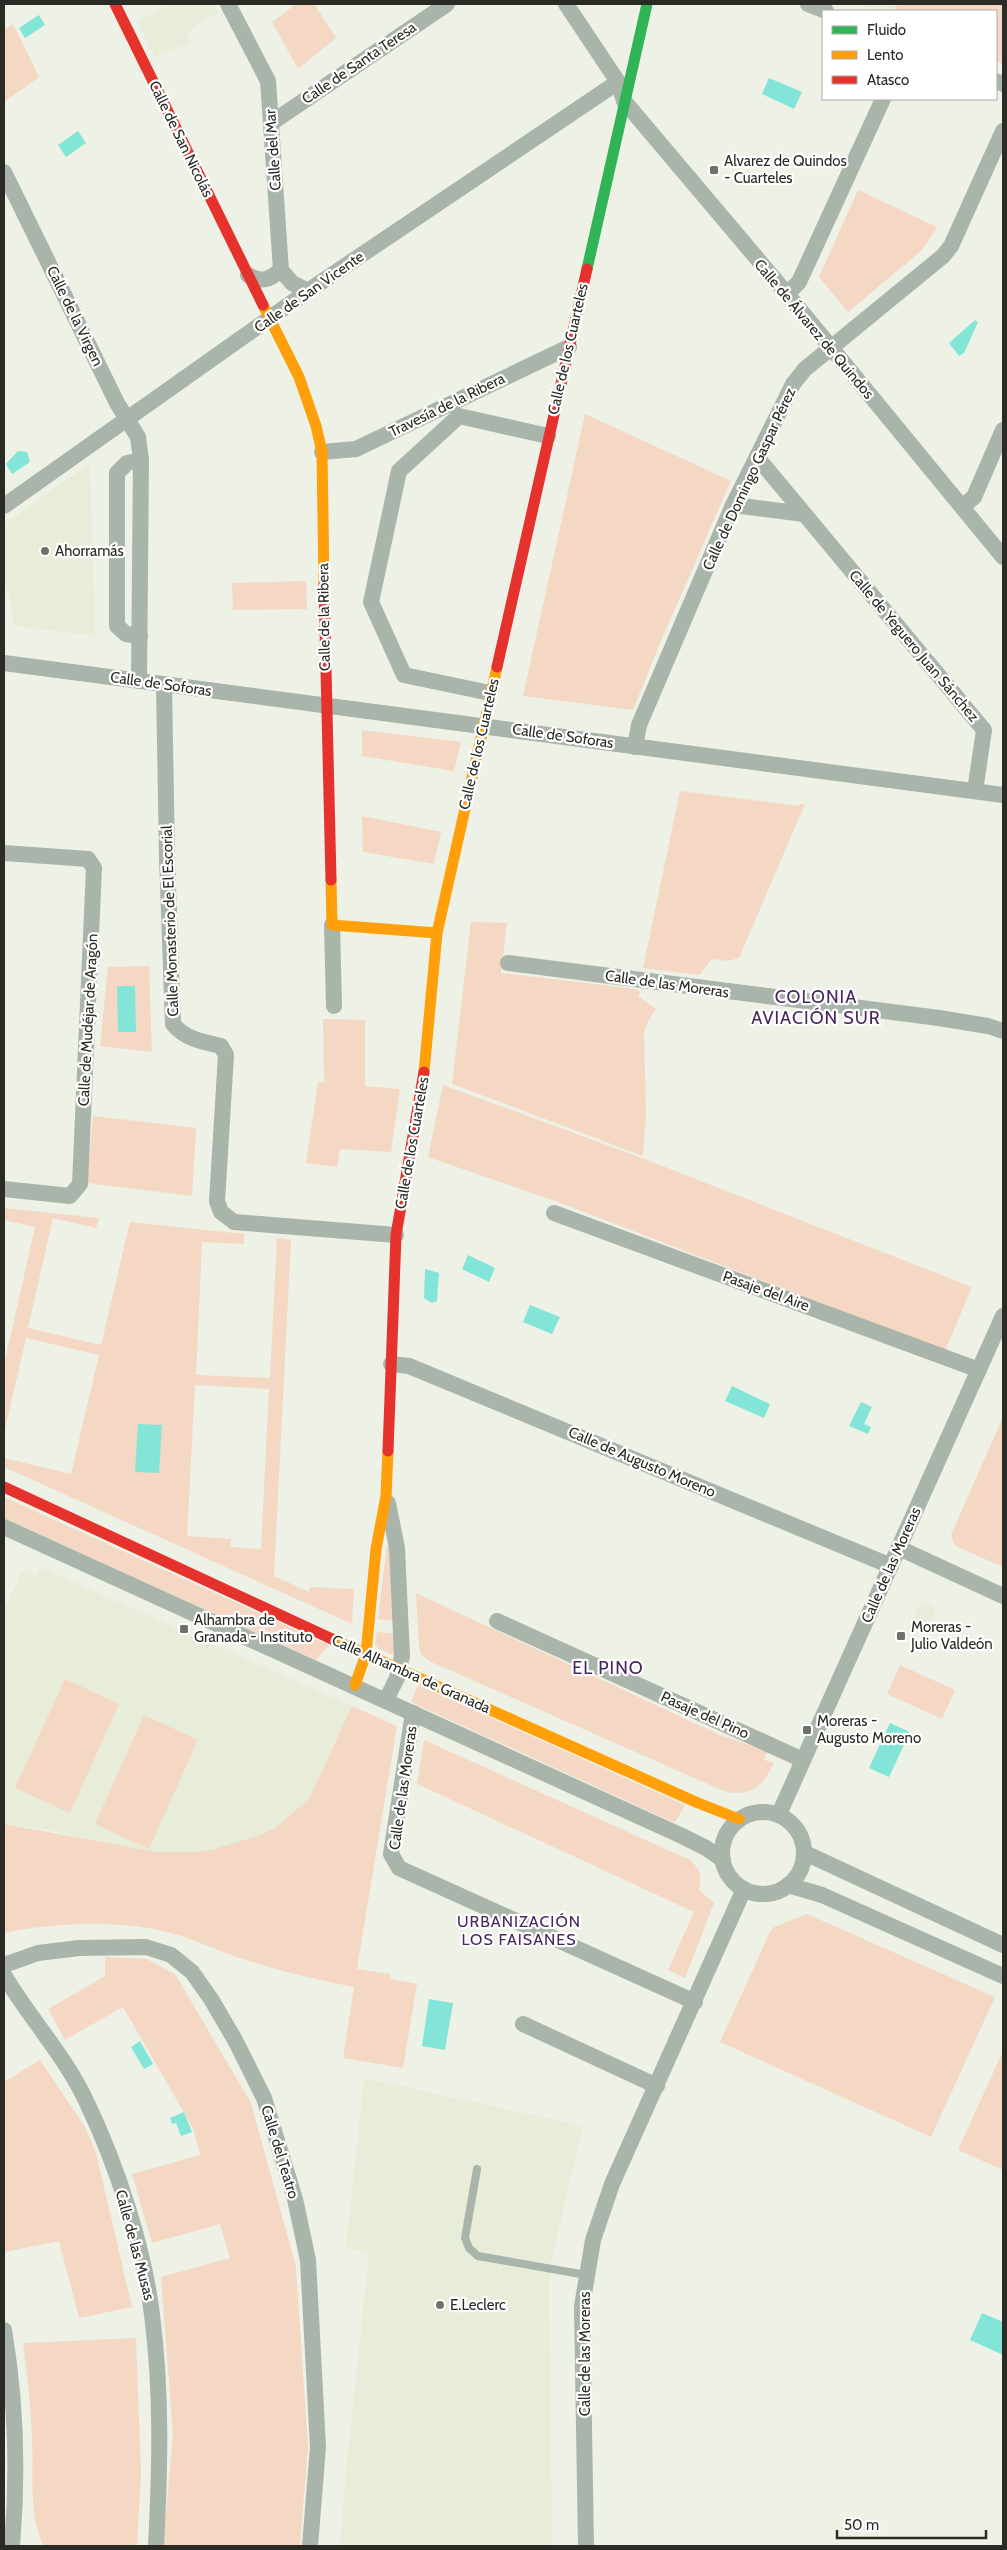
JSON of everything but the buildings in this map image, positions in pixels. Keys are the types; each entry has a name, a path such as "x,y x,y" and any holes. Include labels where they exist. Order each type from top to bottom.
{"street":[{"name":"Calle de San Nicolás","path":"115,4 270,319"},
{"name":"Calle del Mar","path":"228,4 268,81 281,270"},
{"name":"Calle de Santa Teresa","path":"271,123 447,4"},
{"path":"566,4 618,82 624,101"},
{"name":"Calle de los Cuarteles","path":"355,1685 366,1654 376,1549 386,1496 396,1235 425,1069 438,933 490,693 647,4"},
{"path":"808,4 823,10"},
{"name":"Calle de San Vicente","path":"4,506 308,291 618,82"},
{"path":"786,294 799,282 883,100"},
{"name":"Calle de Álvarez de Quindos","path":"624,101 1003,557"},
{"name":"Calle de Domingo Gaspar Pérez","path":"636,747 639,724 733,505 793,384 805,369 943,256 951,246 1003,131"},
{"name":"Calle de la Virgen","path":"4,172 127,420 138,437 141,460 139,681"},
{"path":"248,275 258,280 270,279 281,270 292,283 308,291"},
{"name":"Calle de la Ribera","path":"270,319 302,382 318,426 322,452 325,707 334,1006"},
{"name":"Travesía de la Ribera","path":"322,452 356,450 568,347"},
{"name":"Travesía de la Ribera","path":"490,693 404,675 371,602 399,470 459,416 548,436"},
{"path":"962,507 974,496 1003,430"},
{"name":"Calle de Yeguero Juan Sánchez","path":"757,457 984,730 975,791"},
{"path":"140,636 126,634 117,626 117,473 127,463 141,460"},
{"path":"733,505 804,514"},
{"name":"Calle de Soforas","path":"4,663 325,707 483,725 1003,795"},
{"name":"Calle Monasterio de El Escorial","path":"164,685 167,857 173,1024 181,1034 205,1043 221,1046 226,1055 217,1201 220,1212 234,1222 396,1235"},
{"name":"Calle de Mudéjar de Aragón","path":"4,853 88,858 94,868 80,1184 70,1196 4,1189"},
{"path":"332,925 438,933"},
{"name":"Calle de las Moreras","path":"508,963 939,1018 988,1026 1003,1031"},
{"name":"Pasaje del Aire","path":"554,1212 979,1370"},
{"name":"Calle de las Moreras","path":"779,1814 1003,1319"},
{"name":"Calle de Augusto Moreno","path":"391,1364 409,1366 891,1566"},
{"name":"Calle Alhambra de Granada","path":"4,1487 204,1582 400,1668 698,1803 739,1819"},
{"name":"Calle de los Cuarteles","path":"386,1496 397,1548 402,1628 400,1668 386,1700"},
{"path":"4,1527 355,1685 682,1836 706,1848 723,1860"},
{"path":"899,1548 1003,1596"},
{"name":"Pasaje del Pino","path":"497,1622 804,1760"},
{"name":"Calle de las Moreras","path":"413,1712 391,1854 399,1868 695,2002"},
{"path":"766,1811 779,1814 790,1821 798,1830 803,1841 805,1853 800,1871 788,1885 767,1894 744,1889 730,1877 723,1860 725,1837 739,1819 752,1813 766,1811"},
{"path":"805,1853 1003,1945"},
{"path":"788,1885 822,1895 1003,1976"},
{"name":"Calle de las Moreras","path":"586,2546 582,2306 593,2240 612,2184 744,1889"},
{"name":"Calle del Teatro","path":"4,1965 38,1953 79,1948 146,1947 162,1952 171,1955 192,1972 211,1999 235,2040 264,2098 295,2199 308,2260 318,2447 310,2546"},
{"name":"Calle de las Musas","path":"4,1975 88,2104 111,2160 142,2264 152,2314 159,2412 159,2491 156,2546"},
{"path":"523,2024 657,2086"},
{"path":"4,2330 10,2363 15,2494 11,2541"}],"lane":[{"path":"477,2169 465,2238 469,2248 478,2256 586,2275"}],"shaded area":[{"path":"171,4 213,4 218,13 191,28 192,31 187,34 191,42 155,57 137,21"},
{"path":"296,4 314,4 336,38 298,69 272,22"},
{"path":"858,4 897,4 894,10 874,10"},
{"path":"897,4 1003,4 1003,64 997,61 997,10 894,10"},
{"path":"13,24 39,77 4,102 4,30"},
{"path":"858,190 937,227 922,250 848,312 819,277"},
{"path":"585,414 731,481 660,643 633,710 523,696"},
{"name":"Ahorramás","path":"90,463 95,636 14,626 11,603 4,578 4,524"},
{"path":"306,581 307,609 233,610 232,583"},
{"path":"362,730 461,742 454,771 362,756"},
{"path":"680,791 799,806 800,804 805,804 739,958 728,961 712,959 699,975 643,968"},
{"path":"362,816 441,832 434,864 363,852"},
{"path":"471,922 507,923 501,973 637,989 640,992 638,996 656,1009 647,1023 644,1034 646,1114 643,1156 452,1084"},
{"path":"149,966 152,1052 100,1046 108,967"},
{"path":"323,1019 365,1020 365,1086 400,1089 391,1152 340,1149 337,1167 306,1163 318,1082 324,1082"},
{"path":"443,1085 642,1158 972,1287 945,1351 558,1202 428,1157"},
{"path":"93,1116 196,1128 192,1196 87,1183"},
{"path":"4,1208 99,1218 96,1228 53,1218 28,1328 101,1345 130,1222 244,1234 244,1244 202,1242 196,1375 270,1378 277,1238 291,1240 274,1576 309,1592 310,1587 354,1589 352,1624 4,1467 4,1458 71,1474 99,1355 26,1338 4,1434 4,1365 35,1227 4,1220","holes":["195,1385 269,1389 261,1549 231,1547 231,1539 187,1536"]},
{"path":"1003,1417 1003,1567 958,1547 954,1544 951,1535"},
{"path":"4,1497 329,1645 316,1660 4,1518"},
{"path":"387,1545 390,1550 394,1621 378,1619"},
{"path":"40,1567 352,1706 309,1799 275,1828 258,1836 233,1845 196,1852 148,1852 48,1830 4,1824 4,1610 23,1571 36,1576"},
{"path":"416,1593 720,1735 767,1751 764,1760 774,1763 766,1778 756,1788 743,1793 726,1792 429,1661 421,1654 419,1646"},
{"path":"921,1601 936,1608 924,1635 908,1628"},
{"path":"377,1632 395,1634 396,1653 393,1655 378,1648 375,1644"},
{"path":"900,1665 955,1690 942,1719 887,1694"},
{"path":"65,1679 119,1704 70,1813 15,1788"},
{"path":"418,1685 685,1805 675,1823 411,1702"},
{"path":"352,1706 397,1726 357,1969 390,1974 390,1979 417,1984 403,2068 343,2058 354,1987 273,1968 178,1935 135,1926 91,1924 47,1926 4,1933 4,1824 157,1852 196,1852 214,1849 258,1836 275,1828 309,1799"},
{"path":"144,1715 198,1740 149,1849 95,1824"},
{"path":"424,1740 690,1860 700,1874 699,1890 714,1903 685,1978 668,1970 694,1912 417,1784"},
{"path":"807,1914 995,1997 931,2137 720,2042 770,1932 774,1927"},
{"path":"105,1957 147,1959 175,1974 251,2103 296,2267 308,2447 300,2546 163,2546 173,2435 161,2277 230,2258 220,2224 152,2243 132,2174 200,2155 193,2128 123,2007 65,2040 48,2009 105,1976"},
{"path":"1003,2051 1003,2170 958,2150"},
{"path":"40,2060 85,2127 96,2153 132,2307 79,2318 59,2241 5,2252 4,2082"},
{"path":"364,2078 583,2126 554,2250 549,2286 552,2546 340,2546 369,2254 346,2248"},
{"path":"136,2338 141,2473 137,2546 43,2546 33,2506 31,2415 23,2343"}],"water":[{"path":"39,15 45,25 25,38 19,28"},
{"path":"769,78 802,92 794,109 762,94"},
{"path":"78,131 86,143 66,157 58,145"},
{"path":"975,320 978,322 964,353 959,356 949,343"},
{"path":"18,451 27,452 30,462 12,474 6,464"},
{"path":"117,986 135,986 136,1032 118,1032"},
{"path":"468,1255 495,1268 489,1282 462,1269"},
{"path":"425,1269 439,1273 437,1301 432,1303 424,1298"},
{"path":"530,1305 560,1317 552,1334 523,1322"},
{"path":"732,1386 770,1404 764,1418 725,1401"},
{"path":"861,1402 872,1407 864,1424 871,1427 868,1434 849,1426"},
{"path":"138,1424 162,1425 159,1473 135,1472"},
{"path":"890,1723 910,1732 889,1777 869,1768"},
{"path":"429,1999 453,2003 445,2050 422,2046"},
{"path":"140,2041 153,2064 144,2069 131,2047"},
{"path":"184,2112 192,2132 181,2136 176,2123 172,2124 170,2118"},
{"path":"982,2313 1003,2322 1003,2355 970,2340"}],"traffic: fast":[{"path":"587,269 647,4"}],"traffic: slow":[{"path":"263,305 299,377 316,426 322,452 324,585"},
{"path":"424,1072 437,933 497,667"},
{"path":"331,880 332,925 437,933"},
{"path":"355,1685 366,1654 376,1549 386,1496 388,1451"},
{"path":"332,1639 698,1803 739,1819"}],"traffic: jam":[{"path":"115,4 263,305"},
{"path":"497,667 587,269"},
{"path":"324,585 331,880"},
{"path":"388,1451 396,1235 424,1072"},
{"path":"4,1487 332,1639"}],"place":[{"name":"Alvarez de Quindos - Cuarteles","path":"714,170"},
{"name":"Ahorramás","path":"45,551"},
{"name":"Alhambra de Granada - Instituto","path":"184,1629"},
{"name":"Moreras - Julio Valdeón","path":"901,1636"},
{"name":"Moreras - Augusto Moreno","path":"807,1730"},
{"name":"E.Leclerc","path":"440,2305"}],"district":[{"name":"COLONIA AVIACIÓN SUR","path":"816,1007"},
{"name":"EL PINO","path":"608,1668"},
{"name":"URBANIZACIÓN LOS FAISANES","path":"519,1930"}]}
